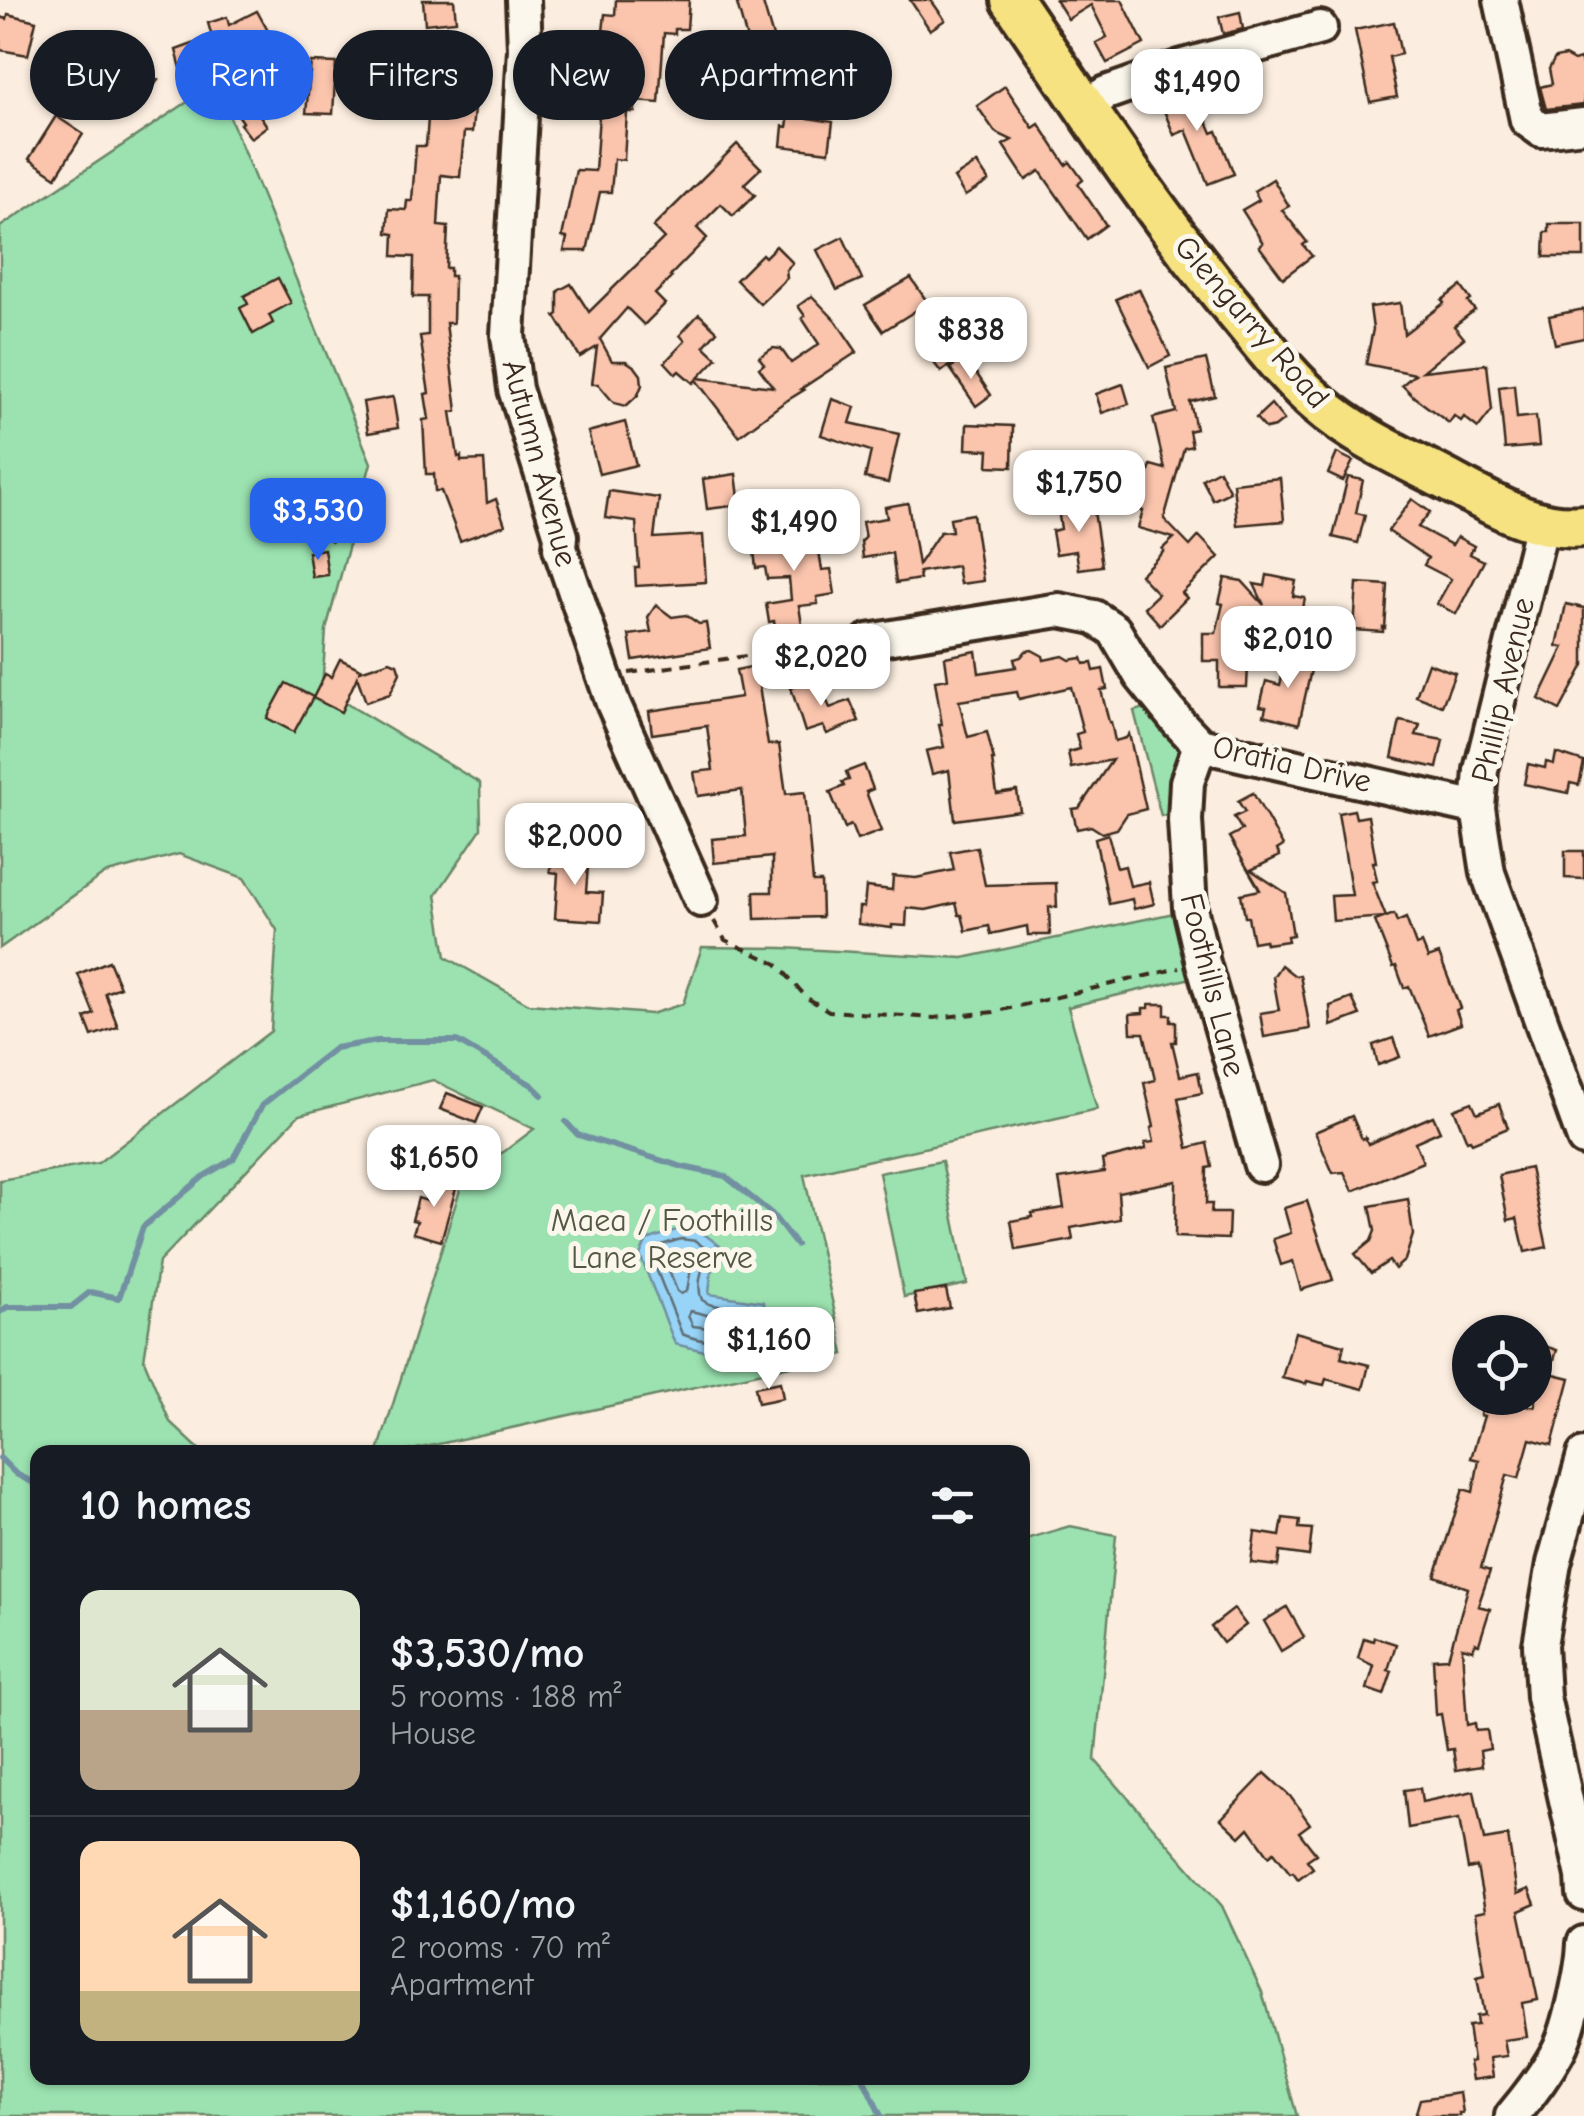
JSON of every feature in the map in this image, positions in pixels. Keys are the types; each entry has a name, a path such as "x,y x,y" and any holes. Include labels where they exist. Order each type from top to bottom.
{"main road":[{"name":"Glengarry Road","path":"1012,0 1134,180 1201,270 1316,402 1381,446 1504,510 1542,524 1584,526"}],"street":[{"name":"Autumn Avenue","path":"523,0 525,48 508,335 515,389 561,536 560,548 603,677 701,900"},
{"path":"1501,0 1527,120 1540,130 1584,126"},
{"path":"1085,107 1106,93 1180,67 1320,28"},
{"name":"Phillip Avenue","path":"1542,524 1482,770 1478,808 1488,873 1584,1140"},
{"name":"Oratia Drive","path":"855,641 1059,610 1094,617 1114,630 1142,676 1200,745 1478,808"},
{"name":"Foothills Lane","path":"1200,745 1187,782 1184,820 1190,908 1261,1164"},
{"path":"1584,1455 1554,1563 1540,1646 1542,1697 1568,1804 1584,1894"},
{"path":"1512,2116 1560,2047 1583,1965 1584,1944"}],"path":[{"path":"628,673 855,641"},
{"path":"701,900 725,940 776,964 807,998 830,1011 934,1018 994,1012 1191,965"}],"green space":[{"name":"Maea / Foothills Lane Reserve","path":"175,110 175,120 231,120 371,463 326,630 322,689 480,783 481,829 436,895 446,957 529,1004 651,1014 683,1004 702,947 963,958 1174,913 1191,978 1068,1007 1097,1109 804,1175 844,1354 434,1445 380,1445 465,1174 534,1129 433,1080 299,1115 159,1262 144,1360 170,1422 195,1445 30,1445 30,2085 1030,2085 1030,1538 1070,1526 1116,1535 1095,1760 1222,1906 1262,1992 1297,2116 0,2116 0,1180 98,1163 271,1031 277,930 244,878 179,854 104,874 0,948 0,227"},
{"path":"1151,706 1185,745 1172,813 1161,816 1134,711"},
{"path":"942,1161 967,1284 904,1297 879,1173"}],"water":[{"path":"682,1228 700,1231 720,1246 709,1294 763,1302 776,1333 760,1349 728,1354 675,1344 640,1255 647,1240"}],"building":[{"path":"423,0 454,0 456,21 425,24"},
{"path":"616,0 689,0 687,29 664,33 659,103 645,102 645,30 603,30 605,14 615,15"},
{"path":"762,0 771,30 744,30 737,4"},
{"path":"910,0 931,0 945,20 930,30"},
{"path":"1056,0 1122,0 1144,44 1107,63 1096,43 1107,37 1091,5 1068,19"},
{"path":"257,11 267,30 210,30 208,23 227,17 229,25"},
{"path":"1240,12 1243,29 1223,34 1219,17"},
{"path":"8,14 36,21 34,30 30,30 28,55 0,50 0,17 7,19"},
{"path":"1394,22 1401,54 1389,57 1397,97 1370,102 1355,30"},
{"path":"1565,56 1574,61 1580,59 1584,69 1584,105 1546,109 1540,87 1552,84 1549,69 1555,58"},
{"path":"313,62 333,63 333,114 313,113"},
{"path":"1005,86 1033,128 1039,124 1066,165 1070,162 1083,180 1078,184 1106,225 1087,239 1040,171 1026,180 1003,145 1012,140 995,132 977,106"},
{"path":"1178,89 1182,101 1196,95 1212,133 1217,131 1234,174 1208,184 1186,130 1174,135 1158,96"},
{"path":"53,120 62,120 83,134 56,177 29,159"},
{"path":"263,120 267,126 251,138 240,124"},
{"path":"428,120 473,120 472,132 464,132 460,177 441,175 438,226 448,227 446,268 454,276 453,323 446,323 457,411 451,412 458,457 461,461 484,460 487,503 496,499 505,525 460,541 441,491 435,491 434,474 426,474 423,420 429,419 425,394 429,393 420,336 428,335 428,297 413,297 414,257 393,256 394,234 387,233 389,209 406,210 407,201 412,201 416,146 426,146"},
{"path":"599,120 626,120 624,160 614,159 611,192 600,192 587,251 564,251 567,238 562,237 576,170 595,171"},
{"path":"788,120 833,122 829,152 781,146 783,126 787,127"},
{"path":"737,144 761,168 744,184 755,195 733,216 721,204 697,228 707,238 655,294 665,304 644,325 627,308 600,339 612,361 626,361 641,375 638,395 626,406 614,403 598,384 592,384 597,347 580,357 555,316 558,291 571,284 589,312 664,238 653,227"},
{"path":"977,163 989,181 965,196 954,178"},
{"path":"1273,179 1289,206 1282,210 1307,242 1303,245 1312,256 1283,278 1259,246 1263,243 1242,210 1259,200 1254,191"},
{"path":"1549,224 1584,224 1584,257 1544,257"},
{"path":"843,237 862,279 837,290 817,250"},
{"path":"776,246 793,263 786,270 787,278 760,304 736,280"},
{"path":"278,278 291,303 269,315 273,323 253,334 240,308 248,304 244,296"},
{"path":"911,278 928,303 883,331 865,305"},
{"path":"1461,286 1475,310 1454,326 1464,338 1423,371 1487,364 1492,410 1478,428 1464,417 1461,421 1454,416 1449,423 1414,397 1402,385 1415,374 1366,364 1373,329 1370,307 1400,303 1404,334"},
{"path":"1139,289 1170,356 1149,367 1116,299"},
{"path":"812,296 836,321 857,352 739,436 696,380 693,383 679,371 676,374 665,362 685,341 680,335 699,314 717,331 704,346 717,358 698,378 773,387 759,368 764,364 759,357 773,348 781,349 791,363 819,344 798,306"},
{"path":"1584,309 1584,338 1555,344 1549,316"},
{"path":"947,347 957,360 941,372 931,359"},
{"path":"966,358 991,395 976,406 950,368"},
{"path":"1206,359 1215,396 1190,402 1196,429 1189,431 1192,446 1184,448 1164,519 1190,546 1199,536 1219,557 1182,593 1187,598 1160,625 1144,607 1158,594 1140,575 1174,538 1138,528 1143,511 1138,509 1151,465 1165,469 1153,418 1176,412 1166,368"},
{"path":"1123,384 1129,404 1102,413 1096,394"},
{"path":"1514,385 1517,418 1536,416 1539,446 1505,449 1499,387"},
{"path":"393,397 398,428 368,433 363,402"},
{"path":"832,399 855,407 850,423 899,434 888,483 865,478 871,451 821,435"},
{"path":"1271,404 1284,420 1266,429 1256,418"},
{"path":"625,422 636,465 599,474 588,432"},
{"path":"967,424 1013,426 1012,467 988,466 989,450 966,449"},
{"path":"1337,453 1353,461 1343,481 1328,474"},
{"path":"1219,470 1230,492 1213,500 1202,479"},
{"path":"736,474 740,505 707,509 703,479"},
{"path":"1348,477 1363,480 1356,513 1365,515 1358,543 1333,537"},
{"path":"1280,478 1284,521 1237,525 1233,483"},
{"path":"311,485 325,493 319,504 344,518 332,541 292,517"},
{"path":"609,491 659,498 654,538 703,535 706,582 636,586 636,522 605,518"},
{"path":"1412,499 1430,512 1418,527 1452,545 1457,537 1474,546 1470,554 1484,561 1456,614 1437,604 1451,579 1424,565 1428,558 1388,531"},
{"path":"908,503 918,565 940,532 952,531 950,518 973,514 983,581 960,584 957,566 919,572 920,579 896,583 892,553 863,558 862,522 887,518 885,507"},
{"path":"1093,504 1102,566 1079,569 1076,551 1056,554 1052,531 1061,529 1058,509"},
{"path":"806,523 807,527 815,526 822,570 831,569 835,594 817,597 818,604 799,606 803,631 776,635 766,604 791,600 789,578 767,579 765,567 756,568 753,542 783,538 781,525"},
{"path":"324,549 328,575 312,577 308,552"},
{"path":"1267,575 1296,581 1293,596 1305,598 1300,625 1244,614 1243,666 1248,666 1247,687 1219,687 1219,661 1203,661 1203,633 1216,633 1225,578 1242,581 1264,605 1254,584 1265,586"},
{"path":"1357,583 1388,585 1383,632 1354,630"},
{"path":"1566,604 1584,608 1584,665 1560,710 1539,699 1564,647 1557,646"},
{"path":"656,605 672,617 686,615 699,624 706,623 710,648 633,660 629,635 651,632 648,617"},
{"path":"1032,650 1044,660 1082,658 1084,664 1092,663 1094,671 1103,669 1107,689 1101,690 1109,722 1115,741 1129,734 1146,809 1127,814 1117,829 1102,833 1091,826 1077,829 1072,809 1079,808 1112,760 1071,768 1068,752 1080,749 1076,734 1083,732 1071,687 1019,699 1017,692 959,701 968,737 987,732 997,794 1017,791 1020,811 955,820 949,770 932,774 926,751 944,747 935,681 948,679 945,657 976,651 979,673 1016,667 1014,659"},
{"path":"1287,655 1313,661 1299,724 1264,715 1266,707 1260,706 1266,681 1280,685"},
{"path":"340,659 360,671 390,661 397,664 400,673 390,694 366,702 357,677 341,712 313,698 325,674 331,677"},
{"path":"1428,663 1455,673 1442,706 1416,696"},
{"path":"756,666 768,745 779,744 786,794 805,792 813,882 821,882 822,917 755,919 754,892 772,892 772,857 714,863 712,839 746,836 742,790 698,796 694,772 713,770 707,726 652,734 649,711 741,697 736,670"},
{"path":"815,679 830,708 850,700 859,721 827,734 823,726 805,732 791,688"},
{"path":"286,683 313,697 294,732 267,718"},
{"path":"1400,721 1420,725 1416,735 1443,740 1437,768 1392,758"},
{"path":"1556,753 1584,762 1579,785 1570,783 1568,793 1524,784 1528,764 1545,768 1546,762 1554,764"},
{"path":"864,765 873,789 866,792 881,831 857,840 851,825 845,828 830,792 849,780 846,772"},
{"path":"1253,793 1283,846 1277,850 1280,856 1251,870 1286,893 1293,935 1287,936 1288,941 1253,942 1245,917 1241,894 1260,890 1229,837 1242,830 1234,817 1245,812 1238,801"},
{"path":"1354,810 1356,818 1368,816 1376,862 1377,881 1372,882 1386,917 1333,921 1331,896 1352,895 1338,813"},
{"path":"1108,834 1117,868 1125,866 1130,886 1149,882 1154,904 1134,909 1132,899 1109,904 1095,838"},
{"path":"977,847 985,885 1056,883 1057,907 1049,907 1050,935 1028,935 1027,926 991,934 989,926 966,931 956,903 926,910 907,908 906,926 858,924 866,887 892,890 893,876 916,878 954,870 950,852"},
{"path":"552,851 589,853 586,892 603,893 601,921 555,918 558,873 550,872"},
{"path":"1565,851 1584,851 1584,879 1565,878"},
{"path":"1394,914 1397,922 1406,918 1416,945 1422,943 1428,958 1439,954 1460,1008 1456,1010 1461,1024 1429,1036 1409,986 1404,988 1396,966 1393,967 1375,921"},
{"path":"109,961 120,987 105,993 118,1027 92,1036 85,1018 94,1014 78,974"},
{"path":"1281,965 1295,976 1300,975 1310,1029 1264,1037 1260,1013 1279,1010 1273,977"},
{"path":"1352,998 1360,1015 1331,1026 1330,1006"},
{"path":"1149,1004 1165,1004 1165,1015 1171,1015 1171,1022 1176,1022 1176,1042 1172,1042 1180,1076 1198,1072 1202,1093 1178,1098 1188,1148 1207,1143 1212,1167 1207,1168 1206,1204 1212,1204 1211,1213 1229,1213 1228,1239 1175,1237 1176,1181 1118,1192 1120,1219 1071,1228 1073,1240 1016,1250 1011,1221 1064,1208 1059,1179 1104,1172 1102,1160 1146,1149 1145,1143 1154,1142 1144,1083 1155,1080 1144,1033 1131,1033 1130,1014 1143,1013"},
{"path":"1393,1038 1400,1057 1378,1065 1373,1045"},
{"path":"447,1093 483,1107 476,1123 440,1109"},
{"path":"1472,1102 1477,1113 1499,1104 1508,1128 1472,1143 1467,1141 1454,1109"},
{"path":"1352,1116 1368,1144 1433,1116 1440,1131 1415,1142 1423,1162 1353,1191 1344,1172 1333,1173 1315,1132"},
{"path":"1530,1168 1547,1247 1525,1252 1517,1218 1508,1220 1499,1175"},
{"path":"434,1178 457,1185 441,1241 413,1233 418,1198 427,1201"},
{"path":"1408,1199 1413,1235 1405,1260 1395,1269 1389,1261 1371,1273 1355,1254 1371,1241 1375,1231 1370,1206"},
{"path":"1307,1201 1333,1280 1301,1290 1293,1261 1281,1265 1273,1239 1291,1233 1284,1208"},
{"path":"946,1289 950,1308 918,1314 914,1294"},
{"path":"1295,1332 1344,1345 1341,1358 1369,1365 1363,1389 1326,1379 1324,1385 1282,1378"},
{"path":"1552,1374 1570,1378 1552,1445 1530,1439 1519,1478 1507,1475 1481,1568 1490,1571 1478,1606 1490,1609 1479,1644 1475,1643 1473,1650 1462,1647 1467,1725 1475,1723 1476,1731 1487,1730 1490,1749 1480,1751 1482,1766 1456,1770 1453,1749 1447,1750 1441,1714 1436,1715 1433,1659 1448,1658 1468,1588 1435,1576 1463,1489 1473,1492 1479,1460 1471,1458 1484,1416 1480,1415 1552,1415"},
{"path":"780,1382 783,1398 758,1403 755,1387"},
{"path":"1283,1518 1300,1520 1299,1528 1312,1529 1309,1556 1280,1552 1278,1566 1251,1563 1255,1532 1280,1536"},
{"path":"1287,1607 1304,1637 1281,1651 1264,1621"},
{"path":"1234,1609 1246,1625 1223,1643 1211,1627"},
{"path":"1374,1637 1396,1644 1384,1695 1367,1689 1374,1666 1358,1658 1364,1638 1373,1641"},
{"path":"1265,1773 1290,1796 1310,1824 1299,1832 1316,1854 1307,1860 1313,1868 1298,1879 1274,1852 1269,1856 1249,1828 1240,1837 1221,1819"},
{"path":"1420,1788 1422,1802 1474,1791 1484,1840 1508,1836 1517,1894 1529,1889 1535,1904 1519,1911 1538,2000 1522,2003 1527,2037 1504,2040 1507,2056 1490,2058 1493,2077 1472,2080 1469,2062 1473,2061 1468,2026 1477,2025 1476,2016 1484,2015 1477,1977 1485,1975 1475,1913 1485,1911 1477,1867 1468,1869 1459,1819 1408,1828 1404,1790"},
{"path":"1460,2093 1460,2116 1415,2116 1420,2099"}],"waterway":[{"path":"0,1312 7,1307 71,1307 90,1292 119,1298 143,1227 204,1176 233,1159 262,1105 335,1048 377,1041 457,1041 532,1085 542,1095"},
{"path":"566,1122 578,1135 725,1176 772,1214 796,1245"},
{"path":"0,1458 30,1481"},
{"path":"866,2085 881,2116"}]}
